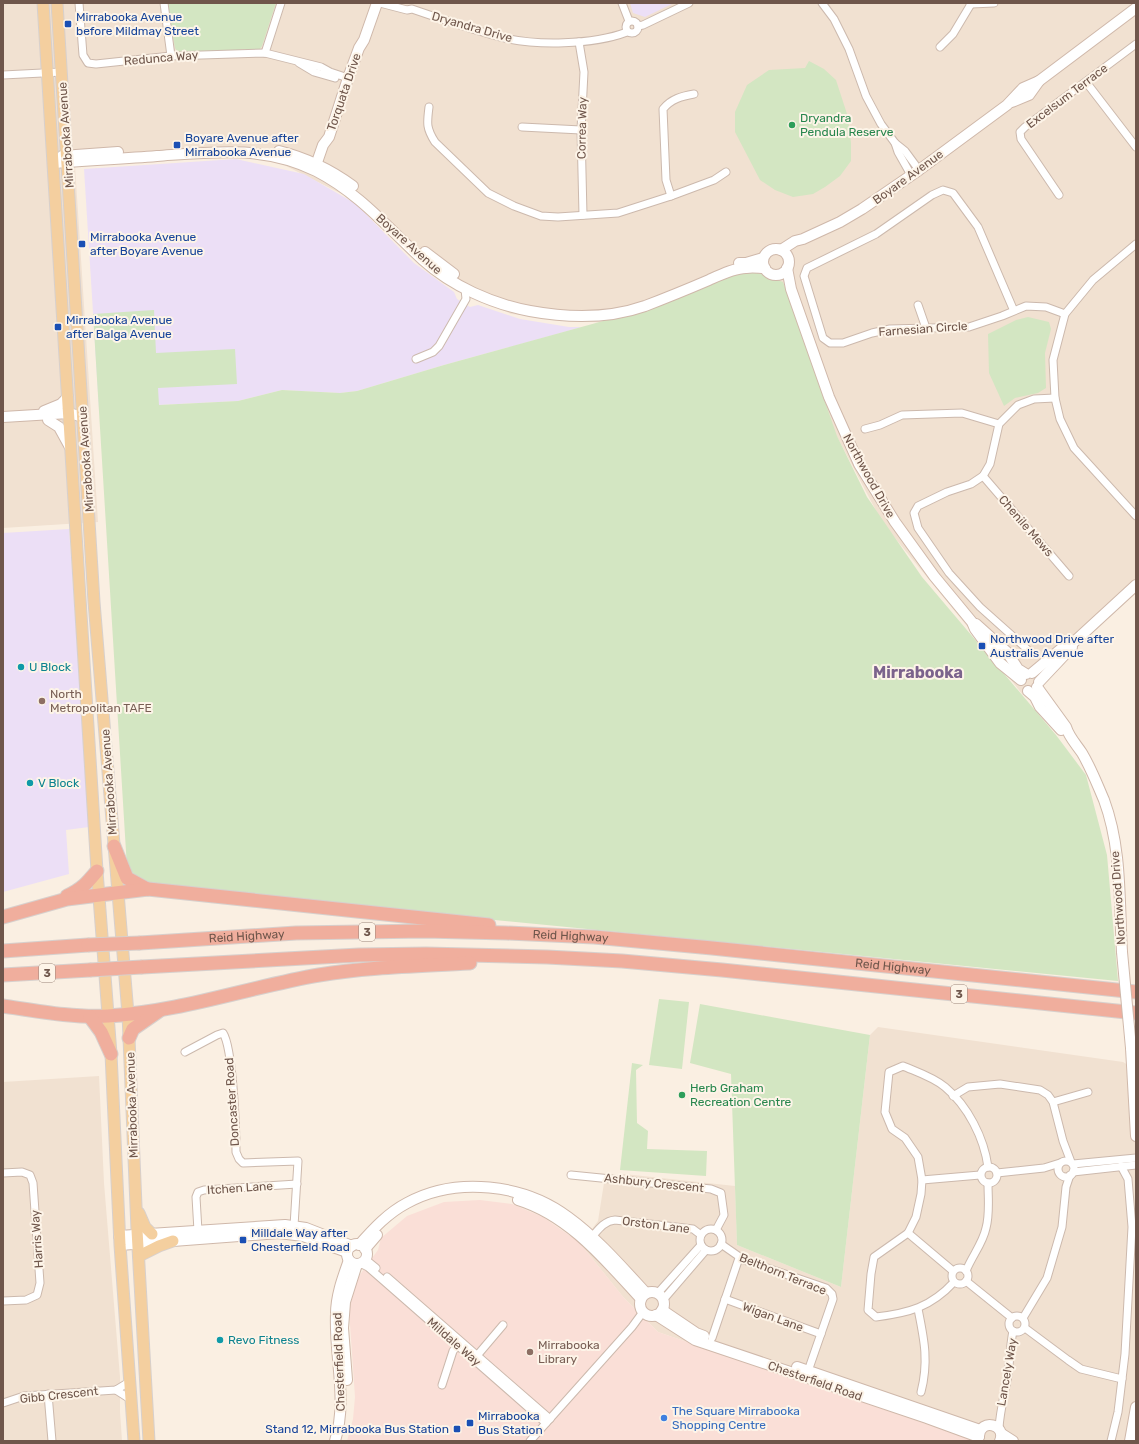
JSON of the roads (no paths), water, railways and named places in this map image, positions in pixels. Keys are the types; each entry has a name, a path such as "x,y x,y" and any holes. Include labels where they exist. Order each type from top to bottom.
{"highway":[{"path":"114,846 127,878 148,889"},
{"path":"51,903 80,890 97,872"},
{"path":"3,917 67,899 148,889 457,921 594,938"},
{"name":"Reid Highway","path":"3,951 296,933 425,931 506,933 594,938 712,948 1136,992"},
{"name":"Reid Highway","path":"3,975 359,955 426,954 547,957 622,961 730,970 1136,1013"},
{"path":"3,1006 90,1017 108,1016 160,1010 321,975 352,971 547,957"},
{"path":"129,1038 133,1029 160,1010"},
{"path":"90,1017 101,1032 111,1054"}],"main road":[{"name":"Mirrabooka Avenue","path":"43,3 97,872 111,1054 120,1240 134,1441"},
{"name":"Mirrabooka Avenue","path":"57,3 91,543 128,1014 145,1369 153,1424 149,1441"},
{"path":"64,348 68,329 68,312 71,308 76,307"},
{"path":"77,544 91,543"},
{"path":"115,1152 118,1111 123,1107 132,1106"},
{"path":"136,1204 144,1226 152,1234"},
{"path":"139,1256 173,1241"},
{"path":"129,1359 136,1366 145,1369"},
{"path":"139,1441 139,1434 141,1431 153,1424"}],"street":[{"name":"Redunca Way","path":"79,3 84,55 88,63 96,64 171,56 265,53 296,60 314,72 347,80"},
{"path":"164,3 171,56"},
{"path":"265,53 281,3"},
{"name":"Torquata Drive","path":"359,48 363,20 369,12 370,3"},
{"name":"Torquata Drive","path":"318,168 323,145 329,137 347,80 378,3"},
{"name":"Dryandra Drive","path":"378,3 407,10 412,9 501,37 540,42 579,42 615,36 627,32 634,33 638,26 688,3"},
{"name":"Dryandra Drive","path":"401,3 408,5 412,9"},
{"path":"622,3 629,21"},
{"path":"822,3 834,19 849,49 866,96 881,124 895,143 905,150 915,172"},
{"path":"940,47 953,34 970,4 994,3"},
{"name":"Boyare Avenue","path":"784,254 795,241 803,239 840,222 862,210 1007,105 1029,95 1039,81 1136,8"},
{"path":"629,21 634,21 638,26"},
{"path":"627,32 625,26 629,21"},
{"name":"Correa Way","path":"579,42 584,72 581,130 582,215"},
{"name":"Excelsum Terrace","path":"1059,195 1021,139 1020,132 1136,44"},
{"path":"3,76 62,72"},
{"path":"1086,82 1136,147"},
{"path":"671,196 666,180 663,109 668,103 682,96 694,94"},
{"path":"429,107 427,125 432,138 488,193 514,206 541,216 558,217 618,213 714,180 726,172"},
{"path":"522,127 581,130"},
{"name":"Boyare Avenue","path":"52,160 219,145 240,145 277,151 296,156 343,179 364,195 425,252 462,280 482,290 516,302 565,310 617,306 646,299 719,269 737,263 746,263 763,258"},
{"name":"Boyare Avenue","path":"318,168 364,203 424,261 436,270 476,294 496,302 531,311 567,316 602,315 642,307 726,273 745,267 765,268"},
{"name":"Farnesian Circle","path":"1014,311 978,227 953,192 943,190 932,195 876,234 807,268 804,276 823,338 830,343 843,343 872,333 890,329 969,327 1002,316 1014,311 1026,306 1046,307 1065,314"},
{"path":"1136,244 1093,280 1065,314 1053,360 1055,398 1060,419 1074,448 1136,516"},
{"path":"772,250 784,254 789,261 787,268 777,274 770,273 765,268 763,258 766,253 772,250"},
{"name":"Northwood Drive","path":"787,268 791,289 829,397 859,464 895,522 934,576 972,622 980,627 1007,652 1018,669 1026,676"},
{"name":"Northwood Drive","path":"777,274 791,289"},
{"path":"465,288 466,299"},
{"path":"416,359 433,352 466,299 476,294"},
{"path":"918,305 926,328"},
{"path":"34,415 61,404 68,397"},
{"path":"1027,649 980,607 949,573 916,522 914,513 918,506 947,492 971,484 983,476 990,464 999,424 1018,405 1034,399 1055,398"},
{"path":"865,429 880,425 902,415 962,413 999,424"},
{"path":"3,417 34,415 83,417"},
{"path":"3,422 48,420 69,416"},
{"path":"48,420 59,427 71,450"},
{"name":"Chenile Mews","path":"983,476 1069,576"},
{"path":"1034,686 1072,647 1074,642 1136,585"},
{"path":"1034,686 1021,685 1026,676 1068,643 1074,642"},
{"path":"1026,676 1036,676 1034,686"},
{"name":"Northwood Drive","path":"1034,686 1035,697 1040,707 1060,730 1068,734 1092,770 1104,802 1113,833 1118,864 1122,952 1133,1071 1136,1136"},
{"name":"Doncaster Road","path":"185,1052 205,1040 223,1033 226,1037 230,1065 236,1152 239,1159 243,1163 298,1161 294,1226"},
{"path":"954,1282 944,1293 918,1309 900,1314 876,1317 868,1310 874,1257 908,1233 916,1218 921,1194 922,1180 918,1157 905,1138 892,1129 885,1112 889,1072 903,1066 924,1074 945,1086 963,1106 980,1136 986,1153 988,1167"},
{"name":"Northwood Drive","path":"1133,1071 1136,1083"},
{"path":"954,1096 968,1088 1000,1084 1040,1090 1048,1095 1053,1102 1072,1168 1066,1187 1062,1227 1047,1278 1023,1318"},
{"path":"1053,1102 1088,1092"},
{"path":"1063,1141 1061,1162 1058,1168 1066,1187"},
{"path":"1044,1168 1060,1174 1072,1168 1136,1158"},
{"path":"997,1173 1044,1168 1066,1160 1072,1168"},
{"path":"1072,1168 1136,1165"},
{"path":"1111,1441 1118,1412 1125,1354 1132,1227 1128,1179 1121,1166"},
{"path":"988,1167 994,1169 997,1173"},
{"path":"980,1175 983,1170 988,1167"},
{"name":"Harris Way","path":"3,1173 22,1172 30,1175 33,1183 40,1283 37,1295 26,1300 3,1301"},
{"path":"980,1175 983,1181 988,1183 995,1180 997,1173"},
{"name":"Ashbury Crescent","path":"571,1175 711,1189 721,1193 724,1215 716,1230"},
{"path":"922,1180 980,1175"},
{"path":"954,1282 960,1284 966,1281 968,1276 966,1271 976,1254 986,1228 988,1183"},
{"name":"Itchen Lane","path":"198,1231 196,1197 198,1192 204,1190 296,1184"},
{"name":"Chesterfield Road","path":"335,1441 340,1422 341,1397 336,1313 341,1285 374,1228 387,1216 398,1212 418,1198 445,1189 470,1187 500,1193 539,1209 561,1222 623,1274"},
{"name":"Chesterfield Road","path":"500,1193 511,1191 546,1203 568,1217 592,1237 623,1274 644,1296"},
{"name":"Orston Lane","path":"592,1237 608,1221 615,1220 693,1229 701,1235"},
{"name":"Milldale Way","path":"138,1239 152,1234 285,1225 306,1228 357,1255 548,1421"},
{"path":"707,1230 716,1230 721,1235 721,1244 715,1250 704,1247 701,1235 707,1230"},
{"name":"Milldale Way","path":"120,1240 138,1239 173,1241 279,1233 303,1236 357,1255"},
{"path":"908,1233 953,1271"},
{"name":"Belthorn Terrace","path":"721,1244 739,1258 826,1288 832,1294 833,1300 807,1374"},
{"path":"660,1305 650,1292 644,1296 640,1304 643,1312 648,1315 660,1305 704,1247"},
{"name":"Chesterfield Road","path":"340,1441 345,1422 347,1396 343,1328 345,1302 357,1255"},
{"path":"712,1338 739,1258"},
{"path":"953,1271 959,1268 966,1271"},
{"path":"953,1271 952,1277 954,1282"},
{"path":"966,1281 1012,1318"},
{"name":"Wigan Lane","path":"725,1299 821,1334"},
{"name":"Chesterfield Road","path":"660,1305 696,1333 752,1355 917,1412 1013,1441"},
{"name":"Chesterfield Road","path":"660,1305 695,1340 752,1355"},
{"path":"918,1309 925,1345 925,1376 921,1392"},
{"path":"530,1441 632,1327 643,1312"},
{"path":"1023,1318 1017,1316 1012,1318 1009,1324 1011,1329 1014,1331 1020,1332 1025,1328"},
{"path":"1023,1318 1025,1328"},
{"path":"475,1357 503,1325"},
{"path":"1025,1328 1081,1369 1122,1379"},
{"name":"Lancely Way","path":"990,1434 1000,1412 1010,1362 1010,1342 1014,1331"},
{"path":"442,1384 453,1351 459,1343"},
{"name":"Gibb Crescent","path":"3,1403 24,1396 116,1390 129,1382"},
{"name":"Gibb Crescent","path":"116,1390 130,1399"},
{"path":"48,1394 52,1441"},
{"path":"1130,1441 1136,1407"}],"place":[{"name":"Mirrabooka Avenue before Mildmay Street","path":"68,24"},
{"name":"Dryandra Pendula Reserve","path":"792,125"},
{"name":"Boyare Avenue after Mirrabooka Avenue","path":"177,145"},
{"name":"Mirrabooka Avenue after Boyare Avenue","path":"82,244"},
{"name":"Mirrabooka Avenue after Balga Avenue","path":"58,327"},
{"name":"Northwood Drive after Australis Avenue","path":"982,646"},
{"name":"U Block","path":"21,667"},
{"name":"North Metropolitan TAFE","path":"42,701"},
{"name":"V Block","path":"30,783"},
{"name":"Herb Graham Recreation Centre","path":"682,1095"},
{"name":"Milldale Way after Chesterfield Road","path":"243,1240"},
{"name":"Revo Fitness","path":"220,1340"},
{"name":"Mirrabooka Library","path":"530,1352"},
{"name":"The Square Mirrabooka Shopping Centre","path":"664,1418"},
{"name":"Mirrabooka Bus Station","path":"470,1423"},
{"name":"Stand 12, Mirrabooka Bus Station","path":"457,1429"}],"district":[{"name":"Mirrabooka","path":"918,672"}]}
